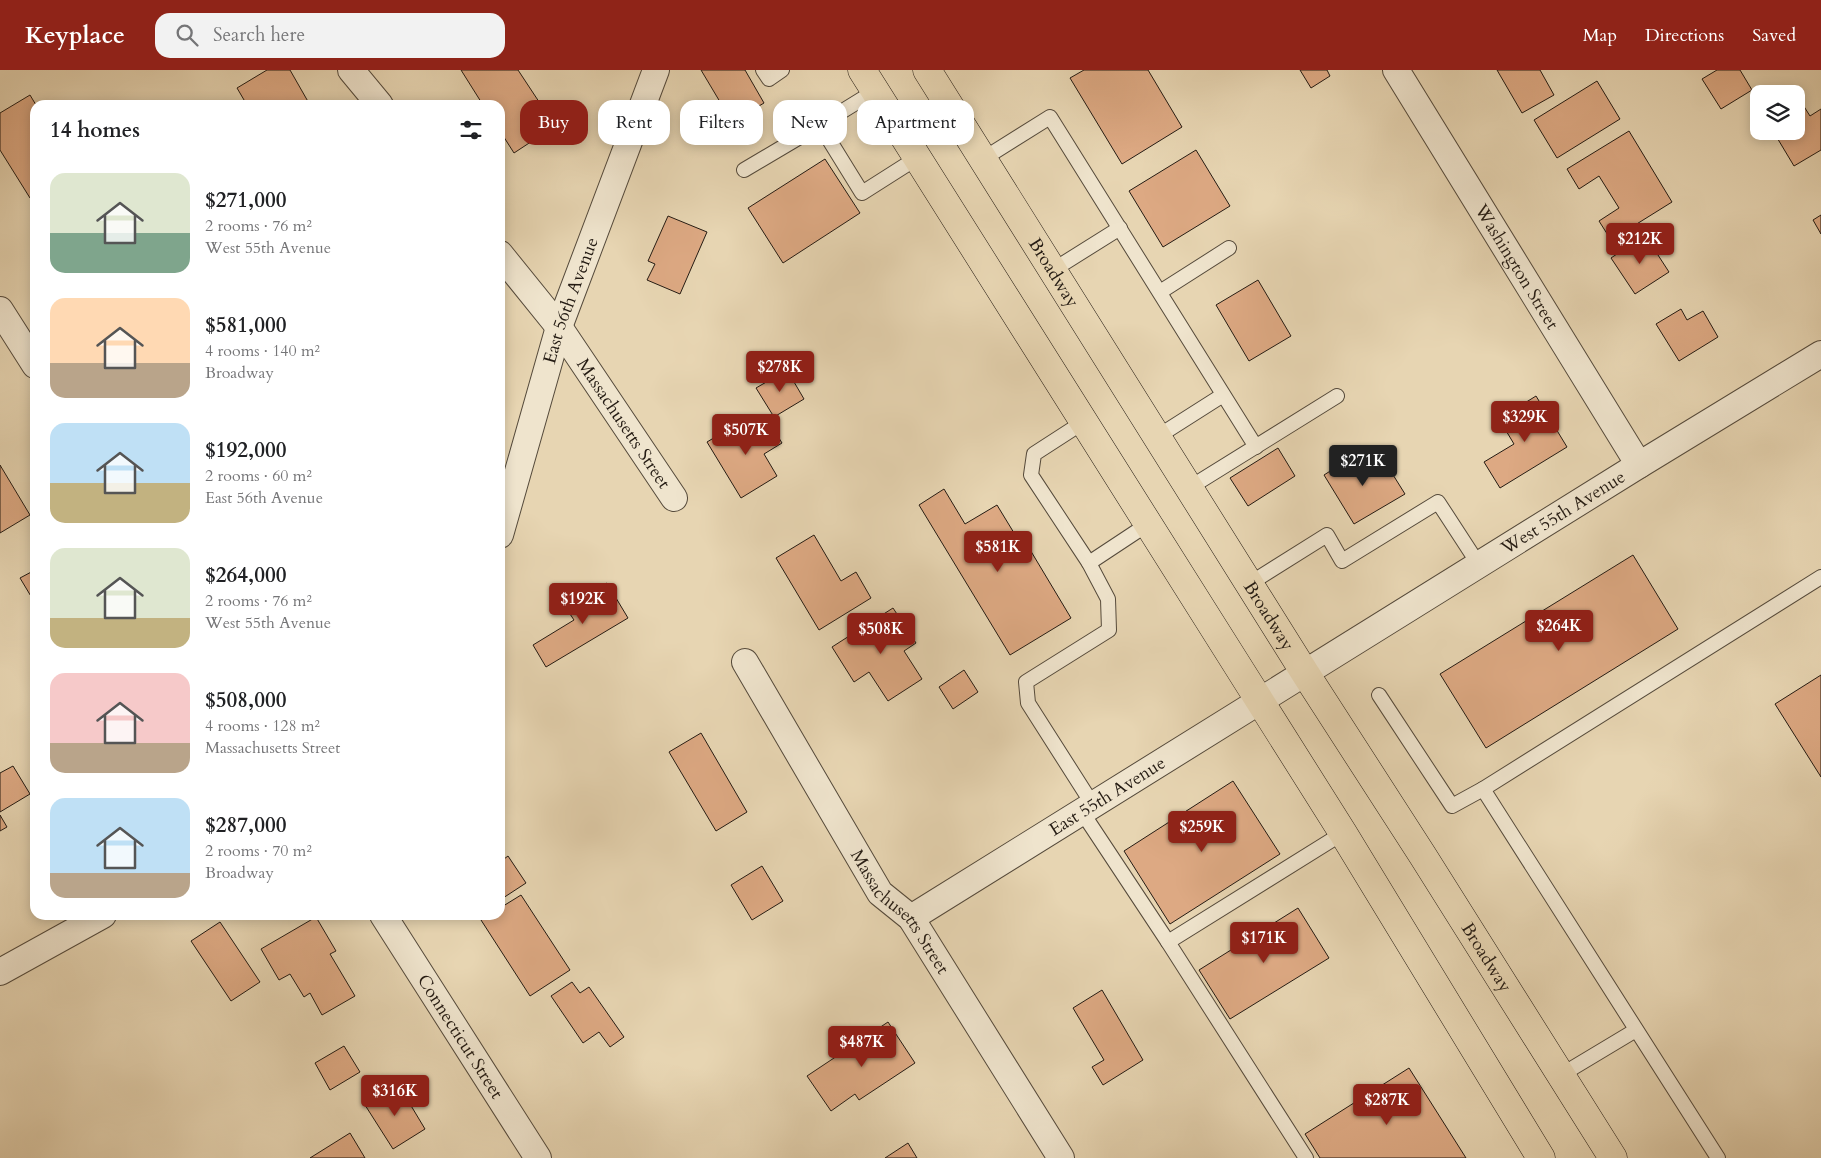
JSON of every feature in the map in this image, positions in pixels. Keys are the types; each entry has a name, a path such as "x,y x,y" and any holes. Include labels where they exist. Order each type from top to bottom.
{"main road":[{"name":"Broadway","path":"927,70 1305,673 1408,831 1613,1158"},
{"path":"869,81 1343,832 1541,1158"}],"street":[{"path":"351,70 376,100"},
{"name":"East 56th Avenue","path":"505,517 559,327 656,70"},
{"name":"Washington Street","path":"1396,70 1639,465"},
{"name":"Massachusetts Street","path":"505,260 559,327 674,498"},
{"path":"0,310 30,357"},
{"name":"West 55th Avenue","path":"1305,673 1821,354"},
{"name":"Massachusetts Street","path":"745,662 880,893 911,918 1061,1158"},
{"name":"East 55th Avenue","path":"911,918 1305,673"},
{"path":"0,972 94,920"},
{"name":"Connecticut Street","path":"386,920 534,1157"}],"lane":[{"path":"763,70 768,79 782,70"},
{"path":"847,101 869,81"},
{"path":"983,159 1050,118 1256,447"},
{"path":"744,170 786,145"},
{"path":"832,145 862,193 917,158"},
{"path":"1053,270 1120,228"},
{"path":"1160,292 1229,248"},
{"path":"1157,437 1223,395"},
{"path":"1189,488 1337,396"},
{"path":"1085,422 1034,454 1031,475 1089,563 1108,599 1109,630 1026,682 1028,703 1168,942 1306,1158"},
{"path":"1250,584 1327,536 1342,560 1438,502 1479,565"},
{"path":"1089,563 1148,524"},
{"path":"1379,695 1452,806 1483,789 1821,577"},
{"path":"1483,789 1718,1158"},
{"path":"1168,942 1343,832"},
{"path":"1562,1075 1636,1030"}],"building":[{"path":"267,70 290,70 307,100 244,100 237,88"},
{"path":"461,70 518,70 538,100 520,100 520,145 526,145 514,153 505,139 505,100 480,100"},
{"path":"701,70 745,70 762,100 719,100"},
{"path":"1084,70 1148,70 1182,127 1122,164 1070,78"},
{"path":"1300,70 1327,70 1330,76 1311,88"},
{"path":"1497,70 1540,70 1554,95 1522,113"},
{"path":"1717,70 1740,70 1750,87 1750,91 1721,109 1702,79"},
{"path":"1597,81 1620,119 1557,158 1534,120"},
{"path":"30,95 33,100 30,100 30,198 0,150 0,113"},
{"path":"1805,108 1810,116 1821,109 1821,150 1794,166 1778,140 1805,140"},
{"path":"1629,131 1672,202 1611,240 1599,221 1619,208 1599,176 1579,189 1567,169"},
{"path":"1196,150 1230,206 1163,247 1129,191"},
{"path":"825,159 860,213 783,263 748,208"},
{"path":"1821,215 1821,234 1813,220"},
{"path":"668,216 707,232 680,294 647,280 655,264 648,261"},
{"path":"1645,235 1669,272 1635,294 1611,258"},
{"path":"1258,280 1291,336 1249,361 1216,305"},
{"path":"1681,309 1687,320 1703,311 1718,337 1679,361 1656,324"},
{"path":"787,370 804,399 774,417 756,388"},
{"path":"1536,396 1567,447 1500,488 1484,462 1514,444 1499,419"},
{"path":"742,421 750,434 769,422 782,443 764,454 777,476 741,498 707,442"},
{"path":"1278,448 1295,476 1248,506 1230,478"},
{"path":"1365,449 1381,476 1390,470 1405,494 1354,524 1324,475"},
{"path":"0,465 30,515 0,533"},
{"path":"944,489 965,524 997,505 1025,551 1029,548 1071,618 1010,655 919,505"},
{"path":"814,535 841,581 856,572 871,598 819,630 776,558"},
{"path":"1633,555 1678,629 1486,748 1440,674"},
{"path":"30,573 30,595 20,578"},
{"path":"607,583 628,618 546,667 533,645 574,620 566,608"},
{"path":"893,608 916,643 904,651 922,679 888,701 869,672 854,682 832,647"},
{"path":"964,670 978,692 953,709 939,687"},
{"path":"1821,675 1821,777 1775,704"},
{"path":"701,733 747,812 716,831 669,752"},
{"path":"13,766 30,794 0,812 0,773"},
{"path":"1233,781 1280,854 1170,924 1124,851"},
{"path":"0,815 7,827 0,831"},
{"path":"508,856 526,883 505,897 505,858"},
{"path":"762,866 783,901 752,920 731,885"},
{"path":"521,895 570,970 530,996 481,920 505,920 505,905"},
{"path":"1298,908 1329,958 1230,1019 1199,970"},
{"path":"311,920 318,920 336,951 330,954 355,996 322,1015 310,993 304,997 290,974 279,980 261,949"},
{"path":"220,922 260,982 231,1001 191,941"},
{"path":"572,982 580,993 589,987 624,1037 610,1047 599,1032 583,1043 551,996"},
{"path":"1102,990 1143,1060 1103,1085 1092,1067 1104,1060 1073,1008"},
{"path":"888,1022 915,1063 859,1100 855,1094 831,1111 807,1076"},
{"path":"344,1046 360,1072 330,1090 315,1063"},
{"path":"1409,1068 1466,1158 1320,1158 1305,1134"},
{"path":"398,1084 425,1129 393,1149 365,1105"},
{"path":"350,1133 365,1158 310,1158"},
{"path":"908,1143 917,1158 885,1158"}]}
